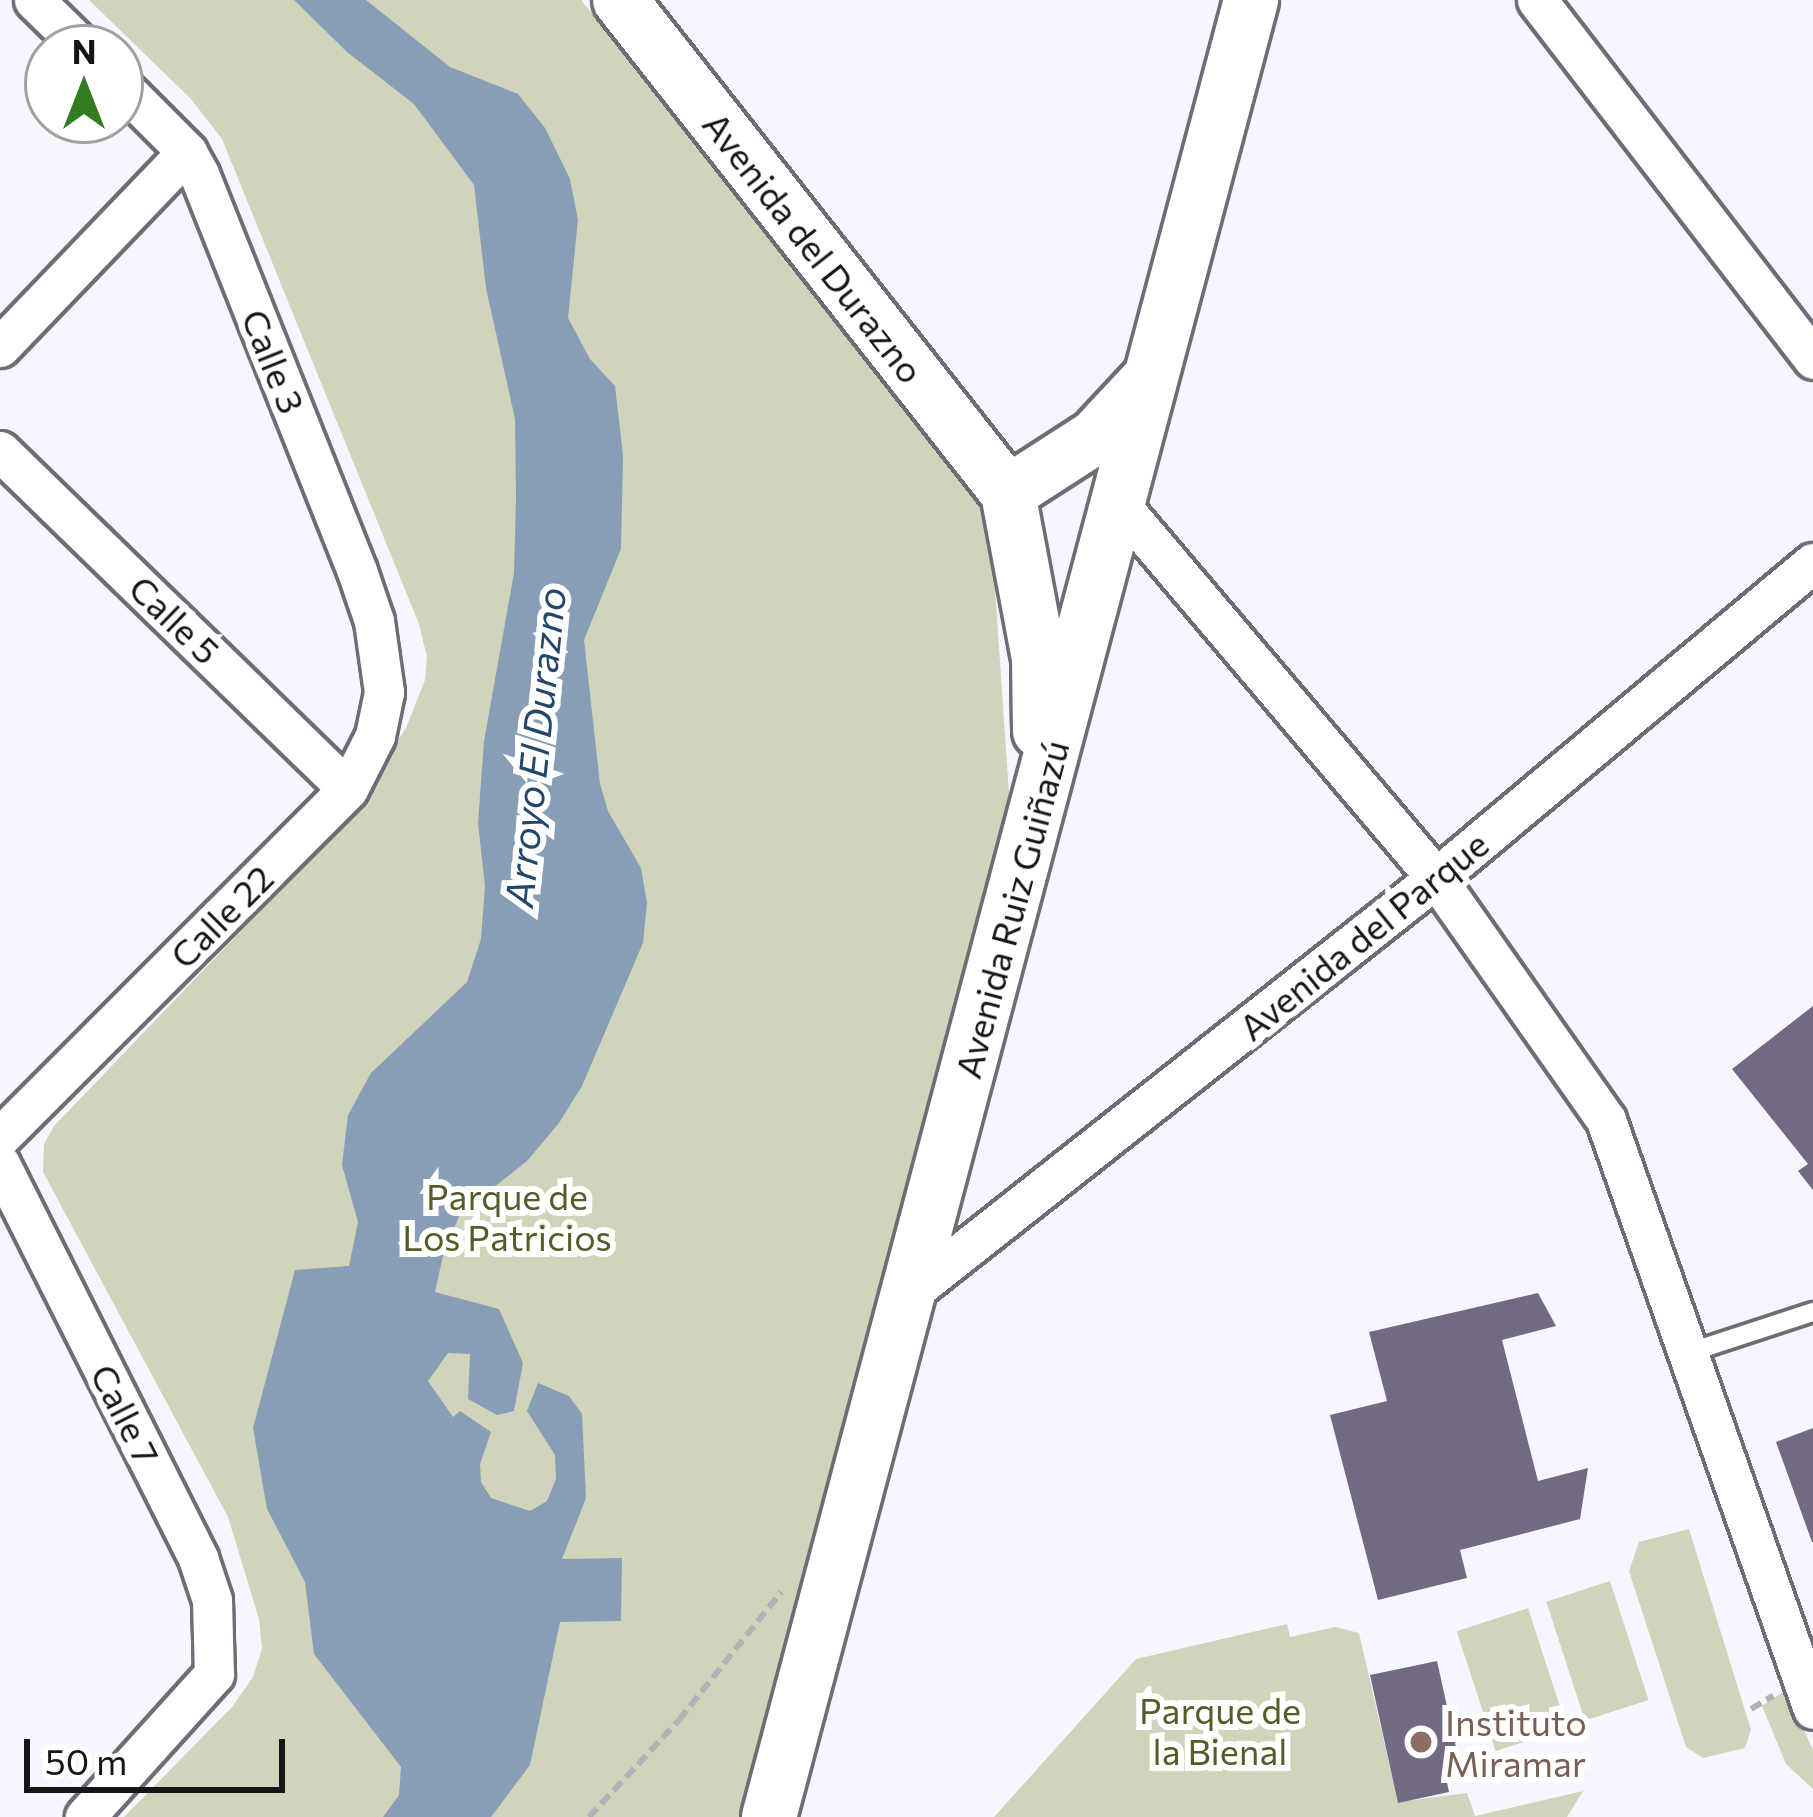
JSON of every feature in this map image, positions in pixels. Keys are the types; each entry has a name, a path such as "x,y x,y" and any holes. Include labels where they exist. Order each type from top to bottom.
{"main road":[{"name":"Avenida del Durazno","path":"620,0 1008,493"},
{"name":"Avenida Ruiz Guiñazú","path":"769,1817 1251,0"},
{"path":"1040,806 1039,659 1008,493 1095,437 1153,376"}],"street":[{"path":"34,0 58,24"},
{"path":"1538,0 1813,358"},
{"name":"Calle 3","path":"144,109 187,152 357,571 383,663"},
{"path":"0,347 187,152"},
{"name":"Calle 5","path":"0,452 348,789"},
{"path":"1119,504 1436,878 1606,1120 1813,1708"},
{"name":"Avenida del Parque","path":"905,1297 1436,878 1813,562"},
{"name":"Calle 22","path":"0,1137 348,789 375,736 383,663"},
{"name":"Calle 7","path":"0,1164 198,1558 212,1600 214,1674 85,1817"}],"lane":[{"path":"1688,1353 1813,1312"}],"path":[{"path":"589,1817 679,1720 789,1580"}],"green space":[{"name":"Parque de Los Patricios","path":"89,0 581,0 972,487 991,530 1010,808 749,1817 124,1817 232,1707 253,1677 262,1649 259,1619 228,1517 43,1172 44,1144 54,1126 334,834 406,728 425,680 427,657 419,624 222,139 191,99 144,53 144,24 114,24"},
{"path":"1689,1529 1751,1730 1745,1748 1703,1758 1686,1747 1629,1571 1639,1542"},
{"path":"1610,1581 1649,1700 1585,1721 1546,1602"},
{"path":"1528,1608 1567,1728 1496,1751 1457,1631"},
{"name":"Parque de la Bienal","path":"1287,1624 1290,1637 1335,1627 1359,1633 1398,1802 1467,1793 1475,1816 1583,1791 1567,1817 994,1817 1136,1659"},
{"path":"1786,1690 1813,1750 1813,1789 1786,1764 1762,1706"}],"water":[{"name":"Arroyo El Durazno","path":"294,0 366,0 450,67 518,94 545,128 570,179 578,220 568,318 590,359 615,386 623,455 621,549 584,640 600,784 608,811 641,868 647,903 643,943 582,1086 559,1123 527,1161 460,1214 443,1256 435,1292 499,1309 523,1363 514,1411 497,1415 468,1399 470,1354 448,1353 428,1381 453,1417 460,1411 491,1432 480,1464 481,1482 491,1498 530,1511 547,1501 556,1479 555,1455 527,1411 538,1383 569,1396 582,1414 586,1498 562,1559 622,1558 621,1621 560,1622 530,1765 491,1817 383,1817 399,1795 401,1767 314,1654 305,1582 267,1509 253,1428 295,1270 349,1266 358,1222 342,1165 348,1115 371,1073 467,982 481,939 485,886 478,823 484,741 514,573 515,419 486,288 474,185 414,104 347,52"}],"building":[{"path":"1813,1006 1813,1190 1798,1171 1808,1164 1732,1069"},
{"path":"1538,1293 1556,1326 1502,1340 1538,1481 1588,1468 1580,1519 1460,1550 1467,1578 1378,1600 1330,1415 1387,1401 1369,1332"},
{"path":"1813,1428 1813,1542 1812,1542 1776,1442"},
{"path":"1437,1661 1462,1774 1446,1777 1449,1792 1398,1803 1370,1675"}],"place":[{"name":"Instituto Miramar","path":"1421,1742"}]}
